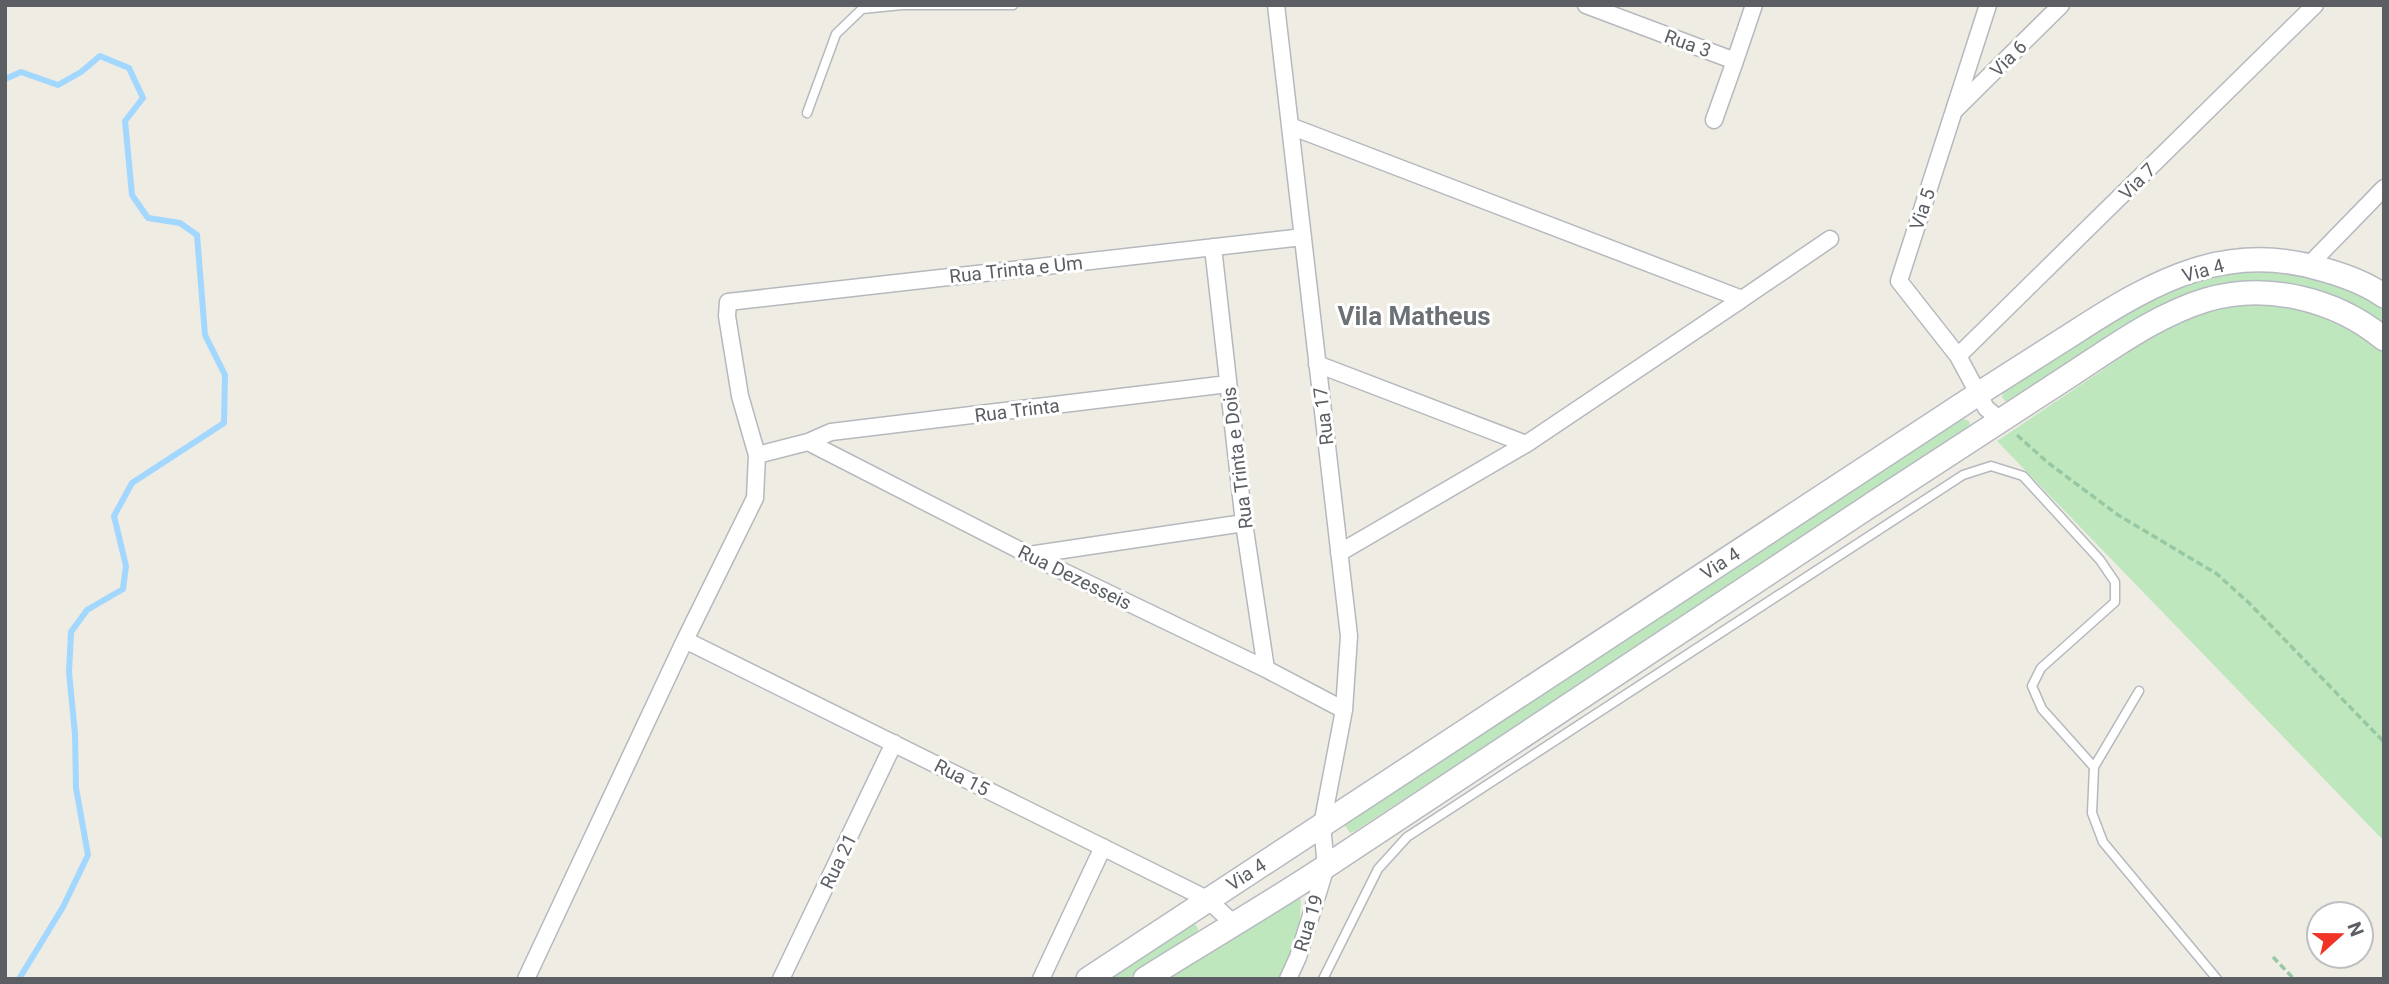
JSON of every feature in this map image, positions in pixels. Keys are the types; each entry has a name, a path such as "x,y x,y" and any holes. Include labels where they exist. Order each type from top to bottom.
{"street":[{"name":"Rua 17","path":"1276,5 1349,636 1344,710 1321,825 1326,867"},
{"name":"Rua 3","path":"1587,5 1735,61 1755,5"},
{"name":"Via 5","path":"1988,5 1899,281 1958,356 1986,408 2000,421"},
{"name":"Via 6","path":"1954,111 2062,5"},
{"name":"Via 7","path":"1958,356 2315,5"},
{"path":"1714,120 1735,61"},
{"path":"1290,126 1742,299"},
{"path":"2309,265 2384,188"},
{"name":"Rua Trinta e Um","path":"757,455 740,396 727,316 728,302 1303,237"},
{"path":"1339,553 1526,444 1830,239"},
{"name":"Rua Trinta e Dois","path":"1213,247 1244,523 1266,669"},
{"name":"Via 4","path":"1088,979 1978,394 2153,285 2222,263 2262,260 2309,265 2349,278 2384,296"},
{"name":"Via 4","path":"1145,979 1326,867 2000,421 2137,332 2172,313 2208,299 2244,293 2279,294 2310,300 2345,313 2384,339"},
{"path":"1317,364 1526,444"},
{"name":"Rua Trinta","path":"808,442 831,432 1228,384"},
{"path":"526,979 685,640 755,498 757,455 808,442"},
{"name":"Rua Dezesseis","path":"808,442 1029,555 1266,669 1344,710"},
{"path":"1029,555 1244,523"},
{"name":"Rua 15","path":"685,640 1207,899 1233,923"},
{"name":"Rua 21","path":"781,979 894,743"},
{"path":"1041,979 1103,847"},
{"name":"Rua 19","path":"1288,979 1298,957 1326,867"}],"lane":[{"path":"807,113 836,34 862,9 902,5 1013,5"},
{"path":"1322,979 1378,869 1407,837 1963,475 1991,466 2023,476 2100,560 2115,582 2115,602 2041,668 2032,686 2042,709 2094,767"},
{"path":"2139,691 2094,767 2092,813 2103,842 2217,979"}],"path":[{"path":"2000,421 2047,462 2118,516 2217,574 2249,603 2384,742"},
{"path":"2273,957 2294,979"}],"green space":[{"path":"2244,270 2299,273 2332,282 2384,309 2384,325 2349,304 2308,289 2266,281 2225,283 2199,291 2011,401 2005,401 2002,397 2004,391 2128,310 2199,278"},
{"path":"2243,304 2283,308 2318,316 2351,330 2384,352 2384,841 1997,441 2146,341 2186,319"},
{"path":"1960,418 1969,421 1968,430 1350,833 1344,824"},
{"path":"1300,892 1296,937 1278,979 1165,979"},
{"path":"1193,923 1198,930 1194,935 1127,979 1107,979"}],"waterway":[{"path":"5,79 21,72 58,85 81,72 100,56 129,68 143,98 125,121 132,195 148,218 180,223 197,235 205,335 225,375 224,423 132,483 114,516 126,566 123,589 87,610 71,632 69,672 75,734 76,788 88,855 63,907 19,979"}],"district":[{"name":"Vila Matheus","path":"1414,316"}]}
